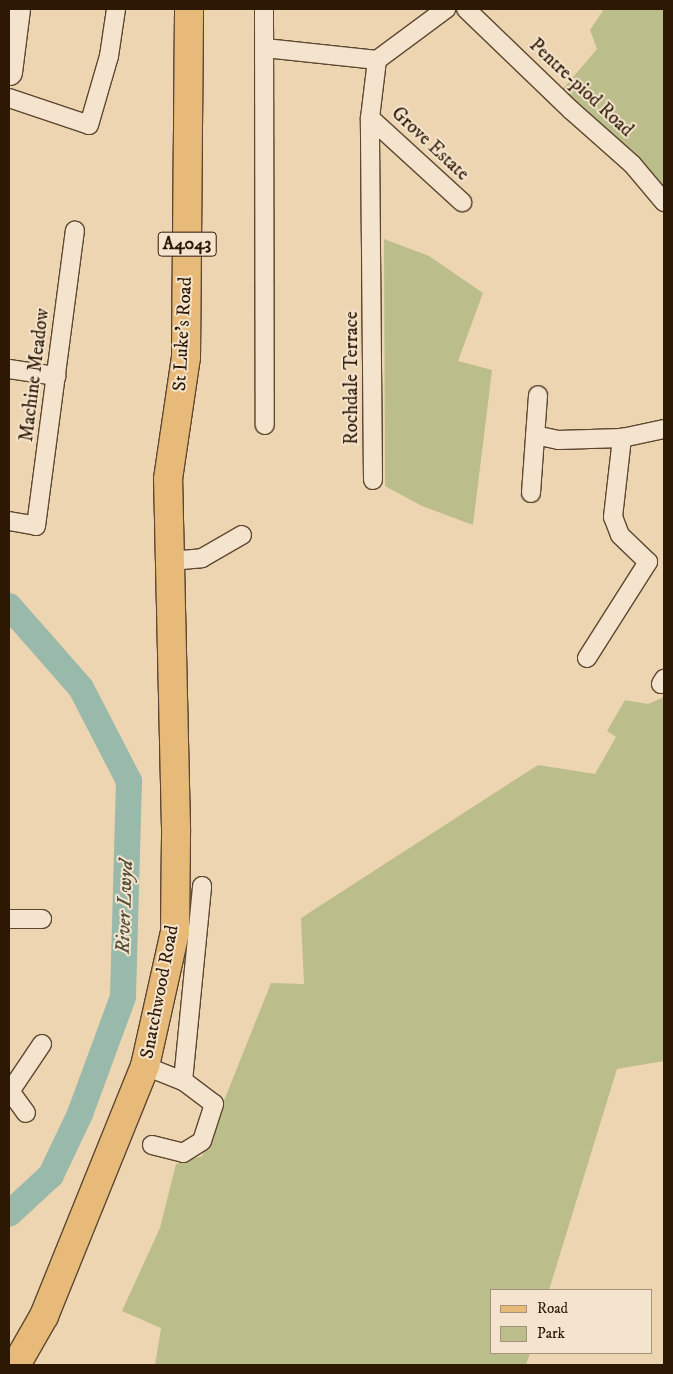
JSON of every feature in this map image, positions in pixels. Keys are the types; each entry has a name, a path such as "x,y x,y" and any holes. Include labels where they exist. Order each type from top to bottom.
{"main road":[{"path":"9,72 17,9"},
{"name":"St Luke's Road","path":"170,561 168,479 186,357 189,9"},
{"name":"Snatchwood Road","path":"16,1365 44,1316 146,1066 175,932 176,828 170,561"}],"street":[{"path":"9,98 89,125 109,56 116,9"},
{"path":"264,9 265,425"},
{"path":"265,48 377,60 446,9"},
{"name":"Pentre-piod Road","path":"466,9 571,110 632,164 664,202"},
{"name":"Rochdale Terrace","path":"373,480 374,277 370,118 377,60"},
{"name":"Grove Estate","path":"370,118 462,202"},
{"name":"Machine Meadow","path":"9,521 36,526 75,232"},
{"path":"9,368 56,376"},
{"path":"531,493 538,395"},
{"path":"534,435 558,440 622,438 664,429"},
{"path":"587,658 656,562 620,535 613,517 622,438"},
{"path":"170,561 202,558 242,536"},
{"path":"183,1081 202,886"},
{"path":"9,919 42,919"},
{"path":"26,1113 9,1092 42,1044"},
{"path":"146,1066 183,1081 214,1104 202,1141 182,1153 152,1145"}],"green space":[{"path":"604,9 664,9 664,187 635,155 562,90 597,49 590,30"},
{"path":"384,239 429,256 483,293 458,361 492,370 473,525 422,506 385,486"},
{"path":"664,697 664,1061 617,1069 549,1289 490,1289 490,1354 530,1354 526,1365 155,1365 161,1328 122,1311 160,1228 176,1164 202,1156 271,983 304,984 301,918 538,765 595,774 616,737 607,731 625,700 648,704"}],"waterway":[{"name":"River Lwyd","path":"9,606 81,688 129,781 123,997 80,1114 51,1175 9,1214"}]}
